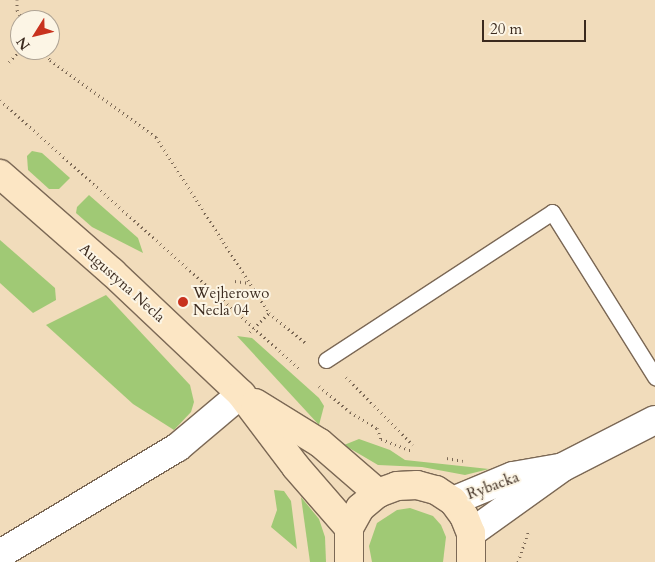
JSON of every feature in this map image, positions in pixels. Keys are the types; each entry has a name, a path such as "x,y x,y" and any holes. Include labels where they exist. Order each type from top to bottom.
{"main road":[{"name":"Augustyna Necla","path":"0,174 112,272 241,394 296,467 350,528"},
{"name":"Augustyna Necla","path":"241,394 320,443 378,493"},
{"path":"349,562 350,528 360,508 378,493 397,486 417,485 436,490 453,501 471,533 471,562"}],"street":[{"path":"0,554 178,447 241,394"},
{"name":"Rybacka","path":"471,533 564,467 655,420"},
{"name":"Rybacka","path":"453,501 513,476 564,467"}],"lane":[{"path":"326,360 552,212 655,377"}],"path":[{"path":"50,60 156,137 269,313 326,360 413,445"},
{"path":"0,100 306,374"},
{"path":"235,281 249,282"},
{"path":"250,332 269,313"},
{"path":"313,381 350,412 377,428 381,439 416,452"},
{"path":"438,457 468,461"}],"green space":[{"path":"32,151 42,153 70,178 59,189 49,189 28,170 27,156"},
{"path":"89,195 138,238 143,253 92,227 76,213 77,207"},
{"path":"0,240 55,288 56,300 33,313 0,283"},
{"path":"106,295 190,385 194,402 191,412 174,430 133,404 46,325"},
{"path":"237,336 252,338 319,398 324,406 319,425"},
{"path":"359,439 390,450 405,460 489,469 465,475 422,467 378,465 344,445"},
{"path":"274,490 284,491 291,501 297,549 271,527 277,510"},
{"path":"301,497 319,519 325,537 326,562 310,562"},
{"path":"410,508 433,516 441,525 446,537 443,562 372,562 369,546 377,523 397,510"}],"place":[{"name":"Wejherowo Necla 04","path":"183,302"}]}
